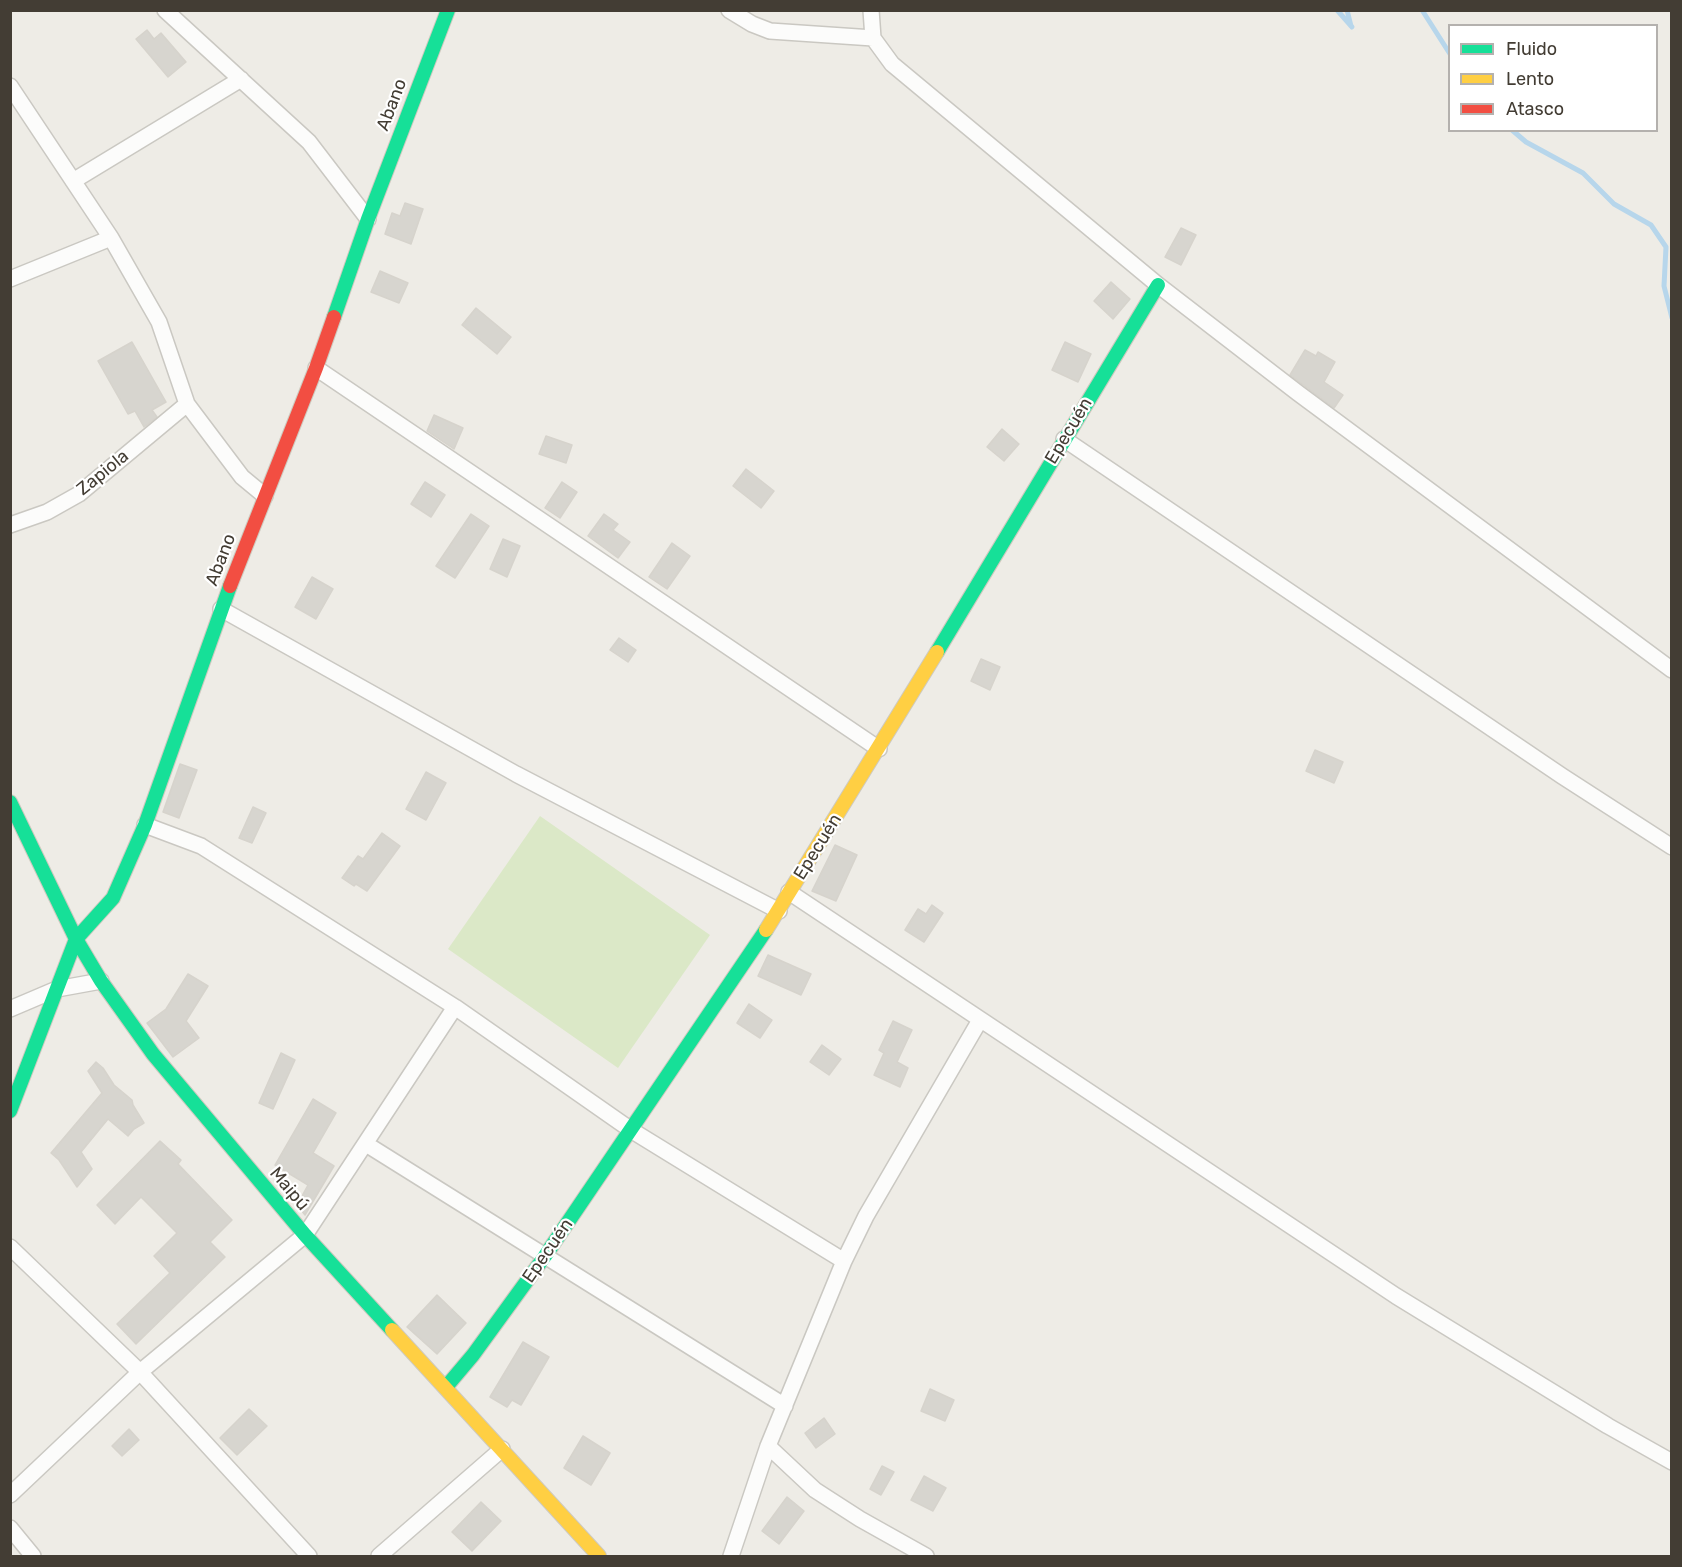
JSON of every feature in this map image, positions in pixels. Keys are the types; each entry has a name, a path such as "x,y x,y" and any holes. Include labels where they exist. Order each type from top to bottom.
{"street":[{"path":"165,10 309,142 368,219"},
{"name":"Abano","path":"10,1111 76,939 113,898 145,825 221,609 316,368 368,219 448,10"},
{"path":"729,10 752,24 770,31 873,38"},
{"path":"871,10 873,38 892,64 1158,285 1298,393 1671,670"},
{"path":"73,181 241,79"},
{"path":"10,86 111,238 159,322 186,404 242,477 265,496"},
{"path":"10,279 111,238"},
{"name":"Epecuén","path":"446,1387 473,1355 545,1256 779,910 879,749 1158,285"},
{"path":"316,368 879,749"},
{"name":"Zapiola","path":"10,525 47,512 79,494 186,404"},
{"path":"1064,439 1562,776 1671,847"},
{"path":"221,609 516,774 779,910"},
{"name":"Maipú","path":"10,802 76,939 101,981 179,1086 305,1235 599,1557"},
{"path":"145,825 201,846 455,1007 631,1130 844,1261"},
{"path":"789,892 1396,1296 1671,1462"},
{"path":"10,1009 57,989 101,981"},
{"path":"10,1495 140,1372 305,1235 455,1007"},
{"path":"731,1557 768,1446 844,1261 866,1216 980,1020"},
{"path":"366,1144 785,1406"},
{"path":"10,1247 140,1372 309,1557"},
{"path":"768,1446 815,1490 926,1557"},
{"path":"380,1557 502,1449"},
{"path":"10,1528 33,1557"}],"green space":[{"path":"540,816 710,935 618,1068 448,949"}],"building":[{"path":"147,30 154,39 161,33 186,62 168,77 136,39"},
{"path":"405,203 423,209 411,244 385,234 392,213 400,216"},
{"path":"1181,228 1196,235 1181,265 1165,257"},
{"path":"380,271 408,283 399,303 371,292"},
{"path":"1111,282 1130,299 1113,319 1094,301"},
{"path":"476,308 511,337 497,354 462,325"},
{"path":"132,342 166,402 152,410 157,417 144,427 135,411 128,414 98,361"},
{"path":"1065,342 1091,354 1078,382 1052,370"},
{"path":"1305,350 1316,356 1318,352 1335,362 1324,382 1343,395 1334,408 1290,375"},
{"path":"434,415 463,428 454,449 427,431"},
{"path":"1002,429 1019,444 1004,461 987,447"},
{"path":"546,436 572,445 566,463 539,454"},
{"path":"746,469 774,491 761,508 733,486"},
{"path":"425,482 445,495 431,517 411,504"},
{"path":"562,482 577,492 560,518 545,508"},
{"path":"471,514 489,526 455,578 436,566"},
{"path":"604,514 618,524 613,530 630,542 618,558 588,536"},
{"path":"503,539 520,546 507,577 490,569"},
{"path":"672,543 690,556 667,589 649,577"},
{"path":"312,577 333,589 316,619 295,607"},
{"path":"619,638 636,650 628,662 610,650"},
{"path":"981,659 1000,667 990,690 971,681"},
{"path":"1315,750 1343,762 1334,783 1306,771"},
{"path":"180,764 197,770 179,818 163,812"},
{"path":"426,772 446,783 426,820 406,809"},
{"path":"253,807 266,813 252,843 239,838"},
{"path":"382,833 400,846 367,891 342,878 358,856 363,859"},
{"path":"835,845 857,855 836,901 812,891"},
{"path":"932,905 943,913 924,942 905,930 918,909 926,914"},
{"path":"768,955 811,974 801,995 758,976"},
{"path":"188,974 208,986 186,1021 199,1038 173,1057 147,1023 166,1009"},
{"path":"749,1004 772,1020 760,1038 737,1023"},
{"path":"893,1021 912,1030 897,1062 908,1068 900,1087 874,1075 884,1053 879,1050"},
{"path":"822,1045 841,1059 829,1075 810,1062"},
{"path":"281,1053 295,1060 273,1109 259,1103"},
{"path":"96,1062 103,1068 114,1085 132,1100 144,1123 128,1136 108,1119 81,1152 92,1169 77,1187 59,1160 51,1153 102,1093 88,1071"},
{"path":"313,1099 336,1113 313,1153 334,1166 305,1215 297,1205 308,1185 275,1165"},
{"path":"160,1141 181,1160 178,1164 232,1220 210,1242 225,1257 136,1344 117,1324 170,1273 154,1256 177,1233 141,1197 115,1224 97,1205"},
{"path":"437,1295 466,1323 437,1354 407,1327"},
{"path":"523,1342 549,1357 521,1405 512,1400 507,1407 490,1397"},
{"path":"930,1389 954,1400 945,1421 921,1411"},
{"path":"249,1409 267,1426 237,1455 220,1438"},
{"path":"824,1418 835,1434 816,1448 805,1433"},
{"path":"129,1429 139,1440 122,1456 112,1446"},
{"path":"583,1436 610,1453 591,1485 564,1468"},
{"path":"882,1466 894,1472 881,1495 870,1489"},
{"path":"924,1476 946,1488 933,1511 911,1500"},
{"path":"787,1497 804,1511 779,1544 762,1531"},
{"path":"481,1502 501,1521 472,1551 452,1532"}],"waterway":[{"path":"1337,10 1352,27"},
{"path":"1347,10 1351,26"},
{"path":"1422,10 1448,51"},
{"path":"1514,132 1526,142 1583,173 1614,204 1651,225 1666,247 1664,286 1672,318"}],"traffic: fast":[{"path":"334,317 368,219 448,10"},
{"path":"937,652 1158,285"},
{"path":"10,1111 76,939 113,898 145,825 230,586"},
{"path":"10,802 76,939 101,981 153,1054 305,1235 392,1330"},
{"path":"446,1387 473,1355 545,1256 766,930"}],"traffic: slow":[{"path":"766,930 937,652"},
{"path":"392,1330 599,1556"}],"traffic: jam":[{"path":"230,586 334,317"}]}
